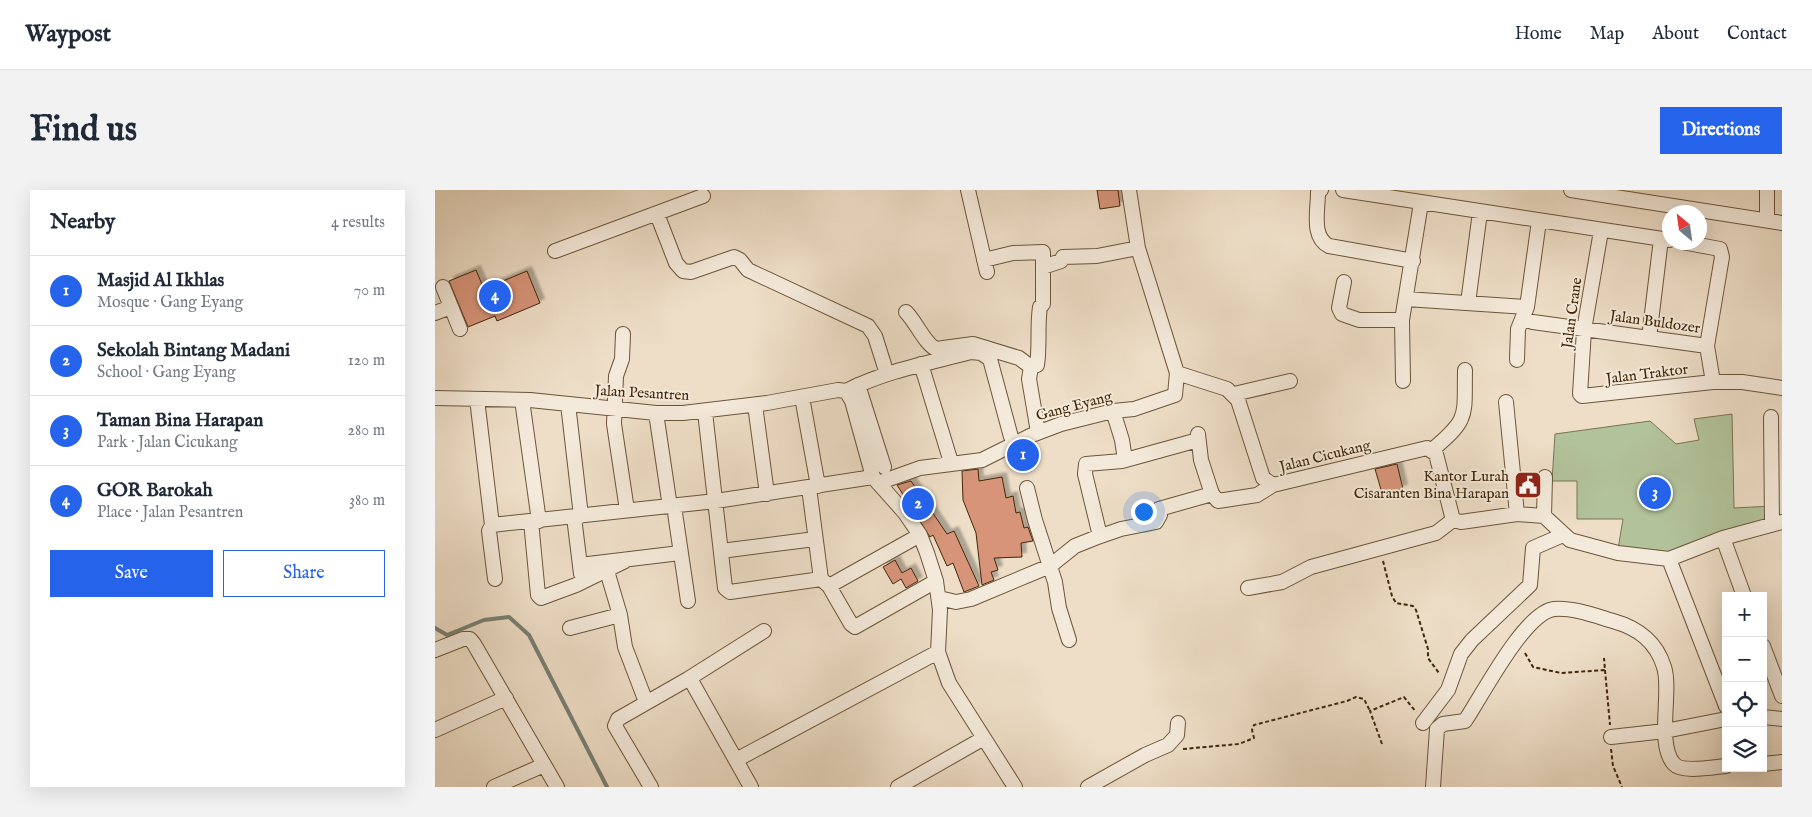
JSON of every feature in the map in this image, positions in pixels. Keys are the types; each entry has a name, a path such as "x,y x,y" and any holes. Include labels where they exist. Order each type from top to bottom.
{"street":[{"path":"968,190 985,266 1013,253 1043,252 1041,279 1043,304 1040,307 1038,324 1039,356 1037,365 1031,367"},
{"path":"1129,190 1137,248 1177,374 1227,389 1234,394 1290,381"},
{"path":"1321,190 1318,192 1317,234 1321,242 1329,246 1413,261"},
{"path":"1343,190 1421,204 1662,240"},
{"path":"1571,190 1782,223"},
{"path":"1767,190 1767,220"},
{"path":"555,251 703,196"},
{"path":"1403,381 1402,320 1407,299 1421,204"},
{"path":"1468,303 1480,212"},
{"path":"657,214 676,263 683,271 691,272 735,257 748,270 869,326 875,336 887,374"},
{"path":"1517,360 1519,329 1525,313 1539,221"},
{"name":"Jalan Crane","path":"1585,397 1580,394 1584,330 1601,231"},
{"path":"1707,247 1719,249 1722,257 1707,346"},
{"path":"1043,266 1061,261 1063,257 1097,256 1137,248"},
{"path":"1649,338 1663,250"},
{"path":"1344,282 1339,308 1341,314 1359,320 1402,320"},
{"path":"443,287 443,310 460,329"},
{"name":"Jalan Buldozer","path":"1407,299 1468,303 1525,313 1584,330 1707,346 1713,382"},
{"path":"906,312 913,319 931,347 936,349 973,344 1019,358 1031,367"},
{"path":"623,334 622,358 616,376 614,424 627,510"},
{"name":"Jalan Pesantren","path":"435,398 477,404 523,400 656,413 705,412 852,388 887,374 971,352 981,353 990,359 1011,437"},
{"path":"921,364 950,459"},
{"path":"1031,367 1029,379 1039,432"},
{"path":"1453,520 1436,454 1432,450 1459,426 1463,417 1465,370"},
{"name":"Gang Eyang","path":"492,525 716,501 875,480 920,468 982,460 1039,432 1113,411 1134,409 1175,395 1177,374"},
{"path":"1713,382 1742,382 1782,388"},
{"name":"Jalan Traktor","path":"1585,397 1713,382"},
{"path":"852,388 884,467"},
{"path":"852,388 852,401 875,480 905,513 920,535 936,581 940,610 938,652 949,683 1015,787"},
{"name":"Jalan Cicukang","path":"1234,394 1238,400 1263,478 1273,485 1427,448 1432,450"},
{"path":"802,397 813,487 815,539 825,582 851,624 855,627 936,581"},
{"path":"523,400 535,521 539,597 582,582 625,561"},
{"path":"1506,402 1517,514"},
{"path":"477,404 492,525 489,531 495,580"},
{"path":"568,404 582,582"},
{"path":"755,405 767,494"},
{"path":"1113,411 1122,440 1125,460"},
{"path":"705,412 725,588 730,592 825,582 920,535"},
{"path":"656,413 688,601"},
{"path":"1453,520 1461,522 1517,514 1543,516 1570,540 1618,553 1669,559 1777,523 1771,417"},
{"path":"1101,536 1084,466 1086,464 1125,460 1198,437 1203,464 1212,494 1218,501 1257,495 1273,485"},
{"path":"1543,516 1545,477"},
{"path":"1027,488 1069,640"},
{"path":"939,598 956,602 971,598 1050,566 1075,546 1101,536 1156,522 1160,515 1159,509 1212,494"},
{"path":"1248,588 1282,582 1311,567 1436,533 1453,520"},
{"path":"1423,723 1448,690 1461,654 1472,640 1530,585 1533,548 1563,535"},
{"path":"721,551 815,539"},
{"path":"1724,540 1744,592"},
{"path":"580,565 680,553"},
{"path":"1669,559 1722,696"},
{"path":"607,571 620,615 625,647 646,702"},
{"path":"1433,787 1437,729 1443,724 1465,721 1513,644 1542,615 1551,610 1564,609 1631,626 1649,639 1658,652 1665,668 1665,731 1670,758 1675,765 1683,769 1722,766"},
{"path":"570,628 620,615"},
{"path":"651,787 615,726 618,719 688,679 764,631"},
{"path":"435,650 463,639 470,639 557,787"},
{"path":"736,760 938,652"},
{"path":"1767,657 1782,696"},
{"path":"688,679 693,684 751,787"},
{"path":"435,730 506,698"},
{"path":"1767,717 1782,719"},
{"path":"1611,737 1665,731 1722,720"},
{"path":"1088,787 1145,755 1168,746 1177,735 1178,723"},
{"path":"898,787 984,738"},
{"path":"1767,764 1782,762"},
{"path":"494,787 544,765"}],"path":[{"path":"1378,549 1388,576 1392,596 1397,604 1413,606 1416,610 1428,649 1428,658 1438,672 1451,683"},
{"path":"1524,633 1529,641 1524,652 1533,667 1561,673 1605,670"},
{"path":"1604,658 1612,763 1623,787"},
{"path":"1159,751 1239,744 1254,738 1253,725 1356,697 1364,699 1382,744"},
{"path":"1370,711 1404,697 1423,723"}],"green space":[{"path":"1732,414 1734,508 1772,506 1774,520 1662,557 1618,549 1623,519 1577,519 1577,481 1552,481 1555,434 1650,421 1676,444 1699,440 1694,419"}],"building":[{"path":"1097,190 1118,190 1120,206 1100,209"},
{"path":"476,270 484,289 527,271 540,303 497,321 495,316 468,327 449,281"},
{"path":"1027,447 1031,461 1019,464 1016,453"},
{"path":"1397,464 1403,489 1382,493 1375,469"},
{"path":"978,469 979,481 1002,477 1006,498 1013,496 1016,513 1020,512 1024,528 1028,527 1033,541 1021,543 1022,557 994,558 998,570 991,572 994,580 982,585 976,533 963,500 962,471"},
{"path":"911,481 947,534 954,531 979,586 964,592 953,563 947,566 933,535 930,537 897,485"},
{"path":"895,560 902,573 911,568 918,581 906,588 901,579 893,584 883,567"}],"waterway":[{"path":"435,628 447,635 484,620 509,617 529,635 607,787"}],"place":[{"name":"GOR Barokah","path":"495,296"},
{"name":"Masjid Al Ikhlas","path":"1023,455"},
{"name":"Kantor Lurah Cisaranten Bina Harapan","path":"1528,485"},
{"name":"Taman Bina Harapan","path":"1655,493"},
{"name":"Sekolah Bintang Madani","path":"918,504"}]}
